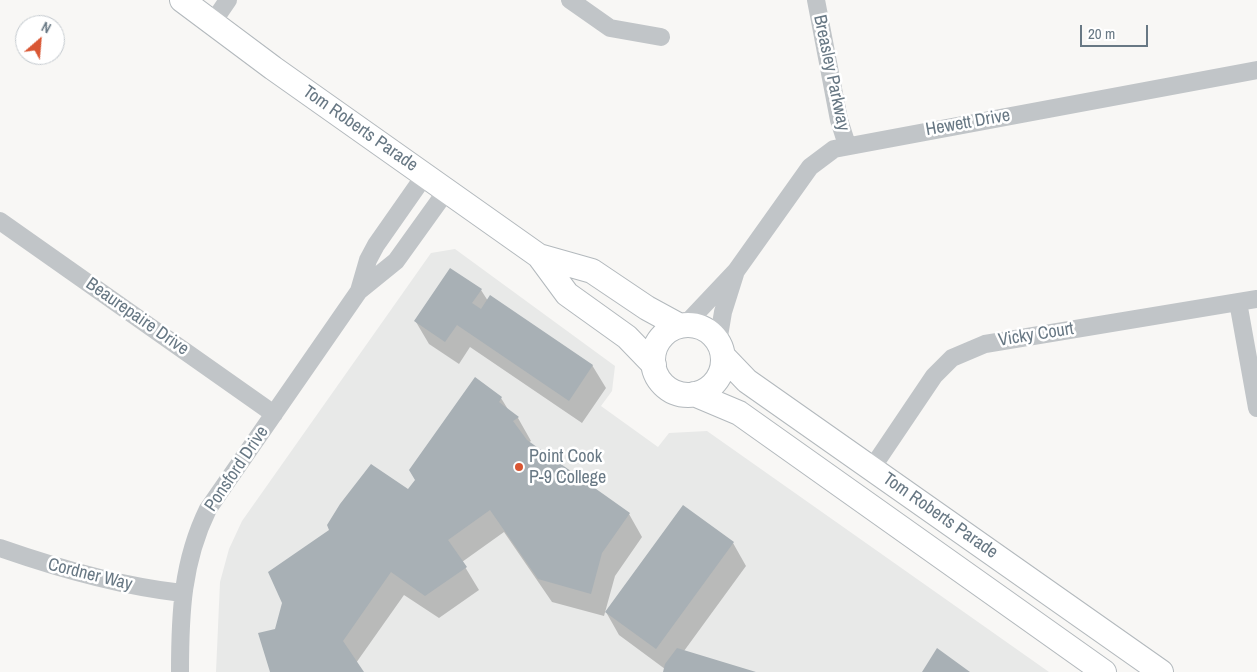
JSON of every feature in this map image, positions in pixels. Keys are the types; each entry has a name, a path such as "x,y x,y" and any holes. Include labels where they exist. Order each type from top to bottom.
{"street":[{"name":"Tom Roberts Parade","path":"182,0 539,256 567,294 627,337 654,365"},
{"path":"213,22 228,0"},
{"path":"570,0 610,28 661,37"},
{"name":"Breasley Parkway","path":"816,0 839,120 847,145"},
{"name":"Hewett Drive","path":"682,326 736,271 810,167 834,149 847,145 1257,70"},
{"name":"Ponsford Drive","path":"359,291 368,260 376,245 425,175"},
{"name":"Ponsford Drive","path":"180,672 182,593 188,562 208,509 359,291 396,261 447,190"},
{"name":"Beaurepaire Drive","path":"0,221 274,414"},
{"name":"Tom Roberts Parade","path":"539,256 592,271 647,308 682,326"},
{"name":"Hewett Drive","path":"721,349 723,312 736,271"},
{"name":"Vicky Court","path":"872,468 934,376 952,358 985,344 1257,298"},
{"path":"1238,302 1257,408"},
{"path":"682,326 704,329 721,349 723,367 719,377 704,391 694,394 672,391 657,375 654,365 657,345 662,336 682,326"},
{"name":"Tom Roberts Parade","path":"721,349 747,380 1161,672"},
{"name":"Tom Roberts Parade","path":"694,394 738,413 1104,672"},
{"name":"Cordner Way","path":"0,548 54,567 136,587 182,593"}],"shaded area":[{"name":"Point Cook P-9 College","path":"455,249 615,366 612,391 601,406 658,447 669,433 707,431 1049,672 216,672 220,582 229,549 242,521 431,253"}],"building":[{"path":"450,268 482,289 472,303 481,309 490,295 593,365 569,401 457,325 445,342 414,321"},
{"path":"475,377 502,397 499,402 519,417 513,421 527,440 630,513 602,553 591,594 538,579 490,510 448,540 467,567 425,596 391,572 343,641 364,672 270,672 258,633 275,629 282,603 268,572 329,530 327,525 340,504 371,464 408,489 415,480 409,470"},
{"path":"683,505 734,542 656,649 605,612"},
{"path":"677,648 756,672 663,672 665,664"},
{"path":"937,648 970,672 922,672"}],"place":[{"name":"Point Cook P-9 College","path":"519,467"}]}
